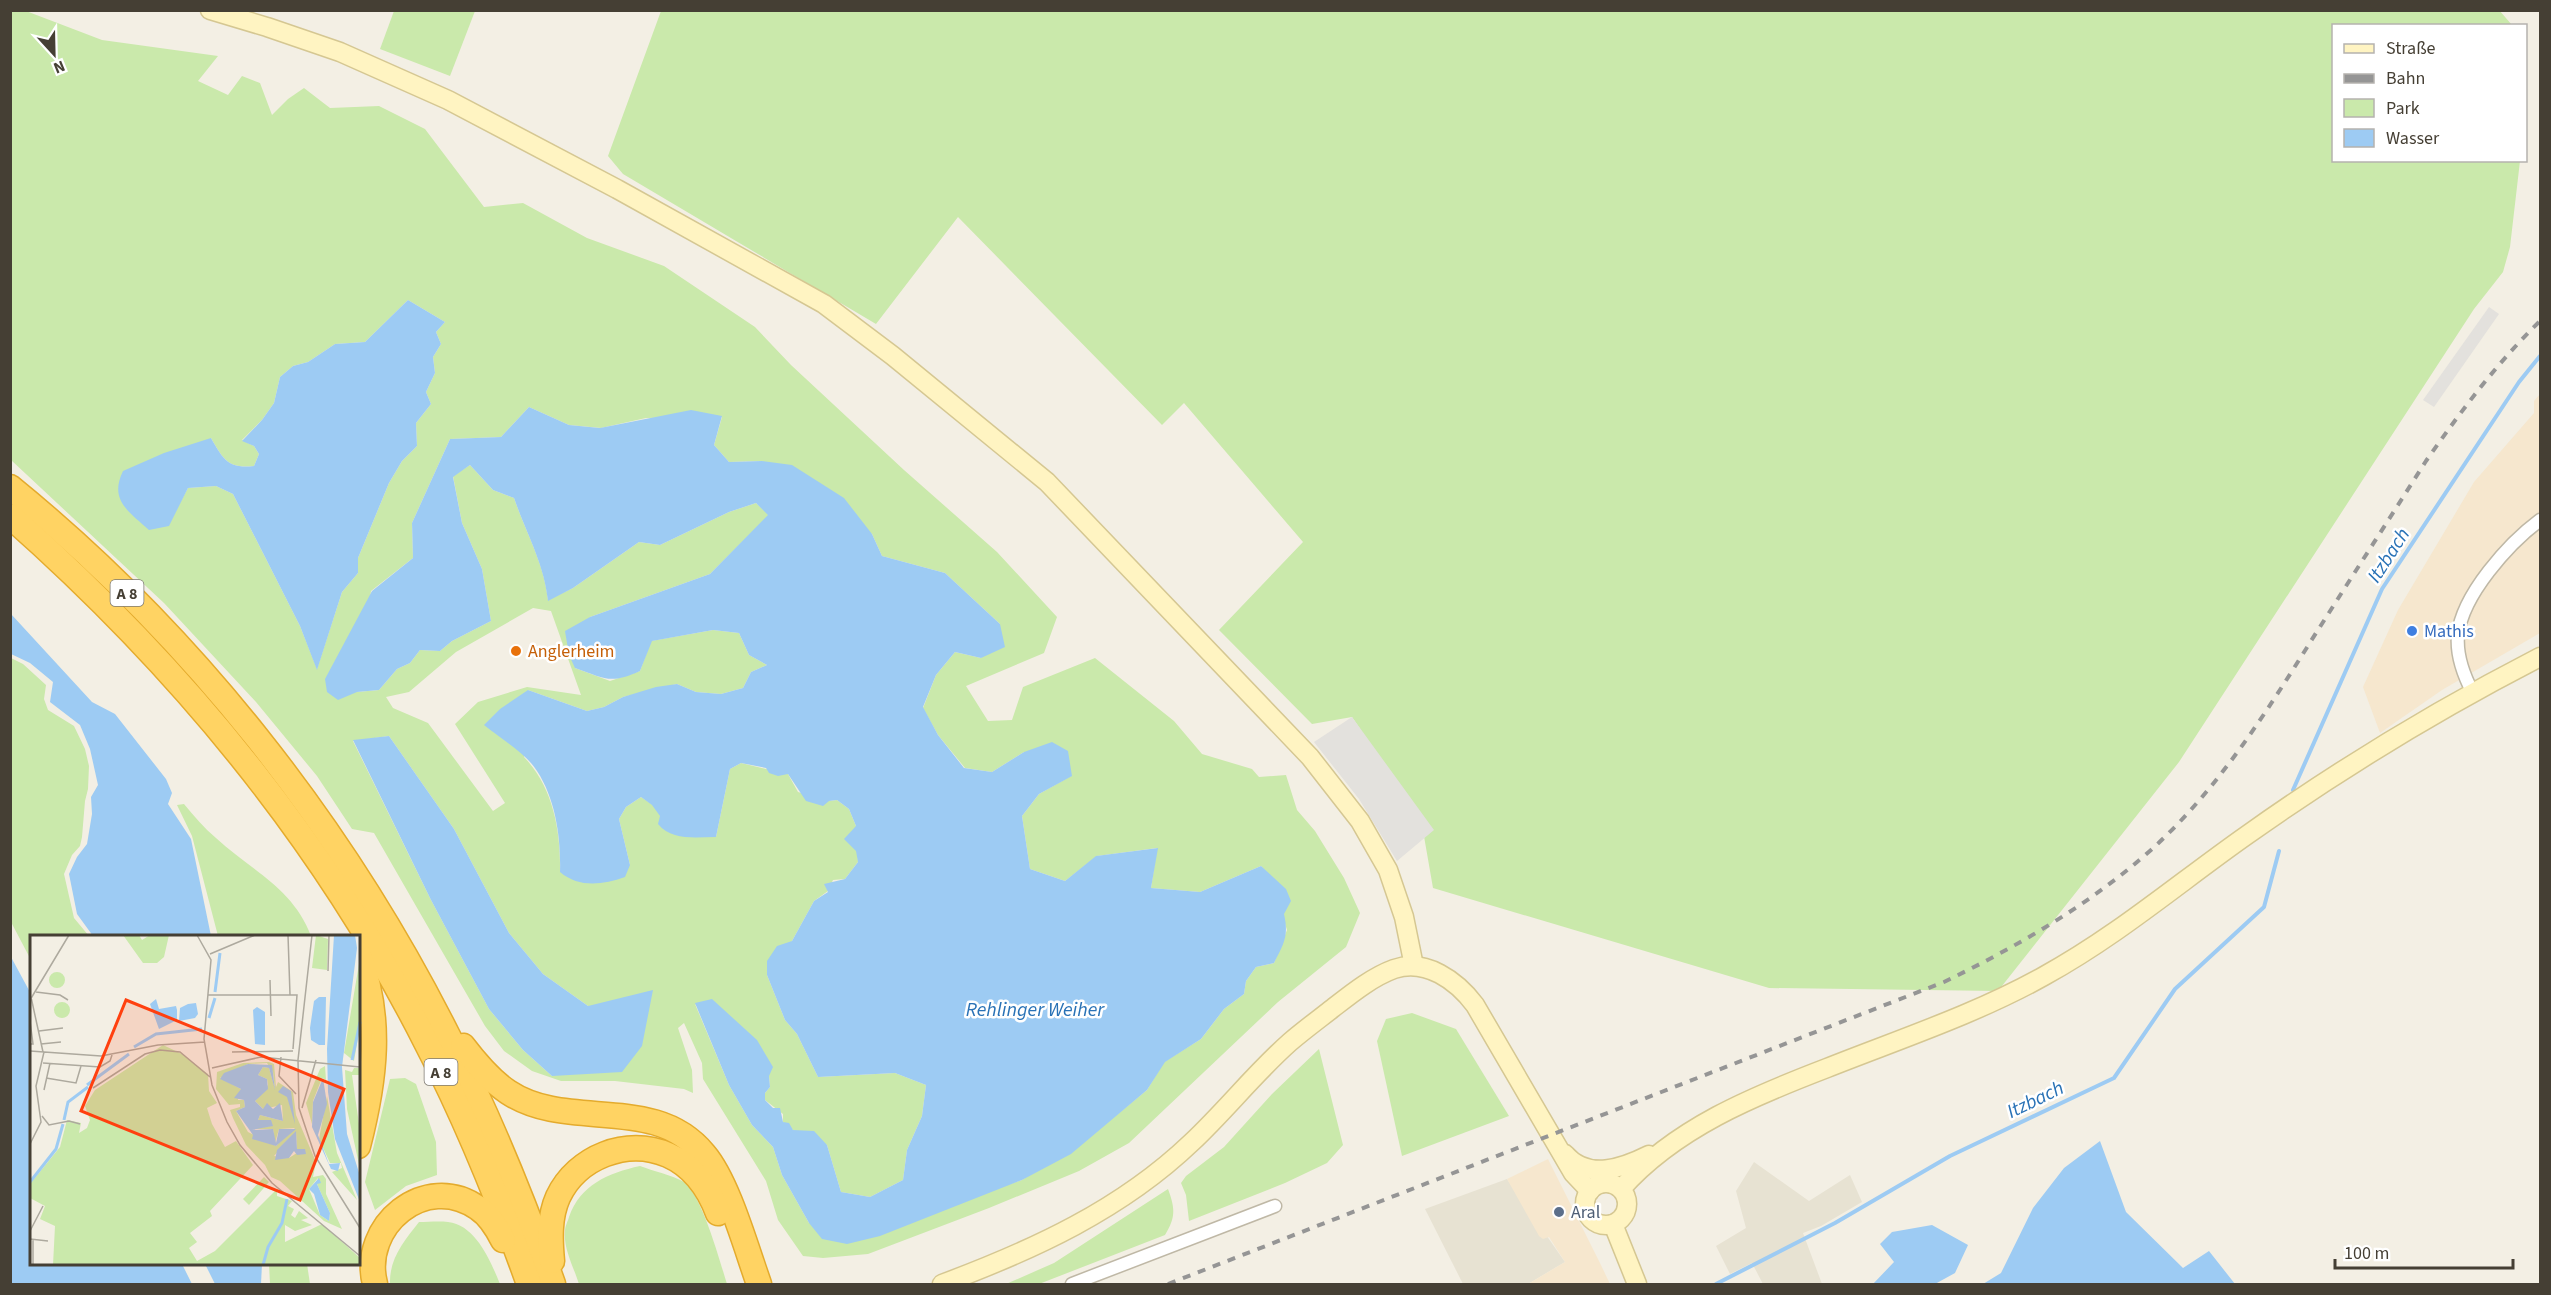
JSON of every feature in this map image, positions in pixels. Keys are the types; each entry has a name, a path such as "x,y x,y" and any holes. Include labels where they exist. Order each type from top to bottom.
{"highway":[{"name":"A 8","path":"10,487 110,576 171,639 233,709 345,860 421,984 448,1035 503,1154 553,1284"},
{"name":"A 8","path":"10,516 95,593 162,663 249,765 326,873 362,928 428,1046 483,1163 529,1284"},
{"path":"326,873 352,935"},
{"path":"360,959 370,990 375,1037 371,1091 360,1138"},
{"path":"421,984 476,1062 509,1093 547,1107 634,1116 656,1121 690,1139 705,1154 718,1174 759,1284"},
{"path":"553,1284 551,1220 557,1198 569,1179 585,1165 604,1154 627,1149 648,1149 668,1155 686,1166 701,1181 712,1199 743,1284"},
{"path":"375,1284 373,1258 384,1227 403,1208 433,1197 454,1198 479,1208 495,1226 529,1284"},
{"path":"357,1265 362,1284"}],"main road":[{"path":"210,10 340,52 448,99 617,189 824,304 892,356 1047,482 1310,757 1360,820 1388,870 1404,917 1414,966"},
{"path":"1621,1189 1652,1160 1675,1143 1731,1108 1772,1089 1964,1014 2044,976 2130,921 2248,834 2321,786 2473,693 2541,657"},
{"path":"942,1284 1062,1234 1136,1189 1191,1143 1290,1043 1347,998 1378,977 1396,969 1414,966 1433,970 1455,982 1467,993 1573,1173 1590,1191"},
{"path":"1558,1146 1571,1161 1581,1167 1595,1170 1612,1169 1630,1164 1675,1143"},
{"path":"1602,1183 1615,1185 1621,1189 1625,1195 1626,1209 1623,1216 1612,1224 1605,1224 1592,1218 1586,1205 1590,1191 1602,1183"},
{"path":"1612,1224 1637,1284"}],"street":[{"path":"2473,693 2460,661 2457,637 2462,617 2471,597 2492,569 2517,540 2541,520"},
{"path":"1072,1284 1275,1206"}],"shaded area":[{"path":"2489,307 2499,314 2434,407 2423,400"},
{"path":"2540,394 2540,633 2442,690 2380,733 2363,687 2398,610 2474,482 2534,413 2534,401"},
{"path":"1352,717 1434,830 1397,861 1359,799 1314,742"},
{"path":"1548,1159 1610,1284 1528,1284 1565,1262 1549,1237 1543,1239 1539,1236 1507,1179"},
{"path":"1754,1162 1809,1201 1850,1175 1862,1202 1821,1226 1803,1233 1822,1284 1763,1284 1752,1263 1730,1274 1716,1246 1746,1228 1736,1191"},
{"path":"1507,1179 1565,1262 1528,1284 1463,1284 1425,1209"}],"green space":[{"path":"2499,10 2511,24 2332,24 2332,162 2520,162 2510,247 2503,272 2474,309 2179,762 1998,991 1769,988 1433,888 1421,819 1352,717 1312,724 1219,630 1303,542 1184,403 1162,425 958,217 876,324 623,174 608,156 661,11"},
{"path":"11,11 26,11 102,40 218,56 198,81 228,95 242,76 260,83 272,115 288,99 304,88 330,108 379,106 425,129 484,207 523,203 587,238 664,266 755,327 791,365 997,552 1057,617 1044,653 966,686 988,721 1012,720 1023,687 1095,658 1174,721 1202,754 1252,769 1259,777 1286,775 1297,810 1315,831 1344,878 1360,913 1346,947 1278,1002 1129,1143 1079,1171 868,1254 823,1258 803,1256 778,1220 766,1181 703,1079 702,1063 684,1023 678,1028 692,1070 693,1093 684,1089 615,1081 561,1081 532,1071 504,1051 485,1026 374,833 352,829 317,776 256,702 164,603 11,460","holes":["408,300 445,322 436,332 441,344 433,357 435,373 426,392 431,404 416,423 417,446 402,461 389,483 358,558 358,573 342,592 317,669 300,626 233,494 216,486 188,488 178,506 211,438 227,461 238,466 254,466 259,454 254,446 242,440 262,420 274,403 280,377 293,366 308,362 335,344 365,342","529,407 569,425 601,428 646,418 722,417 714,445 729,462 762,461 872,534 882,556 945,573 1000,624 981,658 955,652 936,675 923,708 938,735 965,768 992,772 1024,752 1071,776 1039,794 1022,816 1030,869 1065,881 1097,856 1157,848 1151,888 1200,892 1261,866 1270,876 1287,930 1274,963 1256,967 1246,981 1244,994 1224,1009 1201,1039 1164,1062 1147,1090 1119,1113 1022,1180 981,1194 809,1223 782,1175 773,1147 752,1125 729,1085 695,1004 769,1076 770,1087 765,1093 765,1100 783,1114 783,1122 793,1130 827,1145 841,1192 870,1197 903,1180 907,1150 922,1116 926,1085 895,1073 818,1077 797,1034 785,1020 767,975 792,941 814,901 828,891 833,880 845,879 858,862 856,826 849,809 837,800 829,801 798,792 788,774 741,763 730,769 716,837 659,821 661,816 653,805 641,797 626,807 619,819 630,865 560,872 559,841 553,810 542,782 524,757 528,690 587,711 604,707 623,697 677,684 696,692 721,694 743,688 751,672 767,665 749,655 739,633 713,630 651,641 640,671 610,681 575,668 590,617 710,574 769,515 756,503 729,512 660,545 639,542 573,588 548,600 543,573 514,498 493,490 470,465 453,476 462,523 482,569 491,621 452,641 440,651 420,650 410,663 397,669 379,690 357,692 371,591 413,558 412,523 450,439 501,437","533,608 551,611 581,695 527,687 478,702 455,724 505,803 493,811 428,723 393,708 386,697 409,692 456,652","389,736 454,829 509,933 543,974 588,1006 552,1076 523,1050 489,1009 431,900 353,741"]},
{"path":"394,11 475,11 450,76 380,49"},
{"path":"11,658 23,664 46,685 44,699 48,710 74,726 85,749 89,766 82,837 80,846 72,855 64,874 74,918 88,935 30,935 30,958 11,922"},
{"path":"184,804 212,834 283,893 294,905 311,935 218,935 192,836 177,805"},
{"path":"1412,1013 1456,1029 1509,1116 1402,1156 1377,1041 1386,1019"},
{"path":"1319,1049 1343,1145 1327,1163 1285,1183 1189,1221 1186,1195 1181,1183 1186,1176 1224,1147 1272,1094"},
{"path":"405,1078 416,1084 436,1142 437,1175 406,1186 375,1210 365,1182 390,1079"},
{"path":"640,1166 684,1182 691,1189 704,1214 727,1284 579,1284 567,1251 565,1238 566,1225 574,1206 580,1197 597,1182 617,1172"},
{"path":"1168,1189 1173,1212 1165,1235 1039,1284 1006,1284 1054,1263"},
{"path":"419,1222 448,1222 467,1230 481,1246 500,1284 390,1284 395,1258"},
{"path":"269,1265 307,1265 310,1284 270,1284"}],"water":[{"path":"408,300 445,322 436,332 441,344 433,357 435,373 426,392 431,404 416,423 417,446 402,461 389,483 358,558 358,573 342,592 317,670 300,626 233,494 216,486 188,488 169,526 149,530 123,504 118,490 119,481 123,471 164,453 211,438 227,461 238,466 254,466 259,454 254,446 242,441 274,403 280,377 293,366 308,362 335,344 365,342"},
{"name":"Rehlinger Weiher","path":"529,407 569,425 600,428 691,410 722,416 714,445 729,462 762,461 792,465 844,498 872,534 882,556 945,573 1000,624 1005,647 981,658 955,652 936,675 923,707 938,735 964,768 992,772 1024,752 1052,742 1068,751 1072,776 1039,794 1022,816 1030,869 1065,881 1096,856 1158,848 1151,888 1200,892 1261,866 1286,889 1291,901 1284,914 1285,939 1274,963 1256,967 1246,981 1244,994 1224,1009 1201,1039 1165,1062 1147,1090 1071,1154 1022,1180 880,1236 847,1244 822,1239 809,1223 782,1175 773,1147 752,1125 729,1085 695,1003 712,999 757,1040 773,1067 765,1100 773,1108 780,1108 783,1122 789,1123 793,1130 814,1131 827,1145 841,1192 870,1197 903,1180 907,1150 922,1116 926,1085 895,1073 818,1077 797,1034 785,1020 767,975 767,961 777,946 792,941 814,901 828,892 824,884 845,879 858,862 856,851 844,839 856,826 849,809 837,800 829,801 823,806 806,801 788,774 778,776 769,773 766,768 741,763 730,769 716,837 684,837 670,833 658,824 660,816 652,805 641,797 626,807 619,819 630,865 625,877 608,882 583,883 560,872 560,846 556,820 549,794 537,771 520,752 484,725 500,709 528,690 587,711 604,707 623,697 656,687 677,684 696,692 721,694 743,688 751,672 767,665 749,655 739,633 713,630 652,641 640,671 614,679 600,677 575,668 569,655 565,631 590,617 710,574 768,515 756,503 729,512 660,545 639,542 573,588 548,601 539,561 514,498 493,490 470,465 453,477 462,523 482,569 491,621 452,641 440,651 420,650 410,663 397,669 379,690 357,692 338,700 327,692 325,679 372,591 413,558 412,523 450,439 501,437"},
{"path":"11,614 92,702 115,714 166,779 172,793 168,804 191,839 211,935 92,935 77,914 69,874 77,857 87,844 92,814 91,797 98,785 90,749 80,725 50,702 53,682 30,663 11,654"},
{"path":"389,736 454,829 509,933 543,974 588,1006 653,990 642,1046 622,1072 552,1076 523,1050 489,1009 431,900 353,740"},
{"path":"11,957 30,992 30,1265 182,1265 192,1284 11,1284"},
{"path":"2100,1141 2126,1212 2183,1268 2209,1251 2235,1284 1983,1284 2001,1273 2033,1208 2064,1168"},
{"path":"1932,1225 1968,1245 1955,1273 1935,1284 1873,1284 1894,1262 1880,1244 1892,1232"},
{"path":"206,1265 262,1265 261,1284 215,1284"}],"waterway":[{"name":"Itzbach","path":"2293,790 2382,589 2519,382 2540,356"},
{"name":"Itzbach","path":"1716,1284 1835,1223 1950,1156 2114,1078 2175,989 2264,907 2279,851"}],"railway":[{"path":"1168,1284 1944,982 2026,939 2103,889 2175,827 2218,777 2275,697 2426,461 2480,388 2540,321"}],"place":[{"name":"Mathis","path":"2412,631"},
{"name":"Anglerheim","path":"516,651"},
{"name":"Aral","path":"1559,1212"}]}
